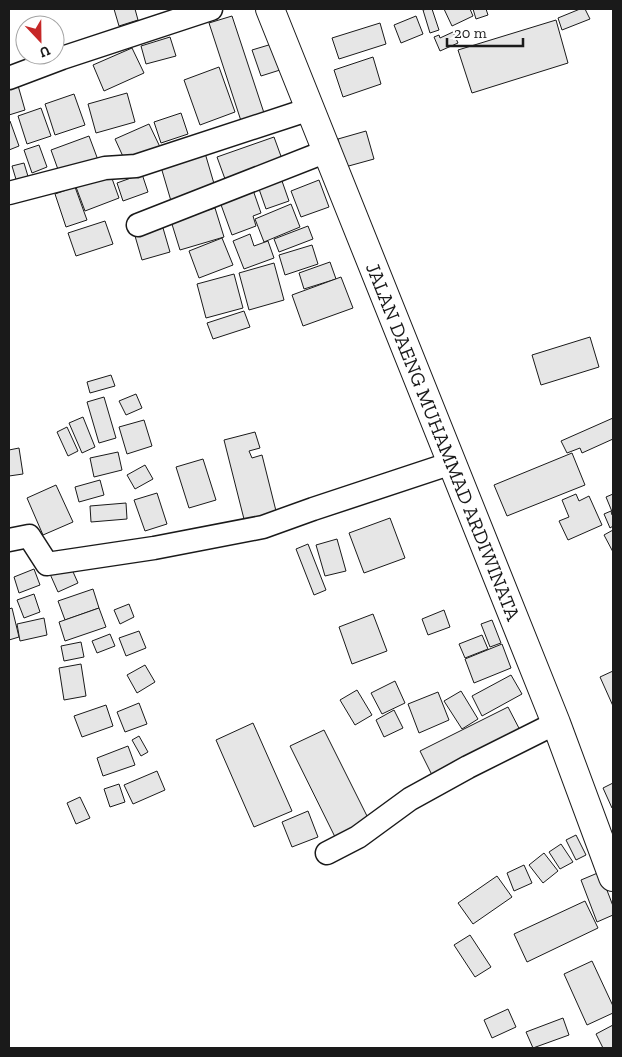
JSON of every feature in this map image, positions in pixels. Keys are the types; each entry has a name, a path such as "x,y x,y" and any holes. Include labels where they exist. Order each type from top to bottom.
{"main road":[{"name":"JALAN DAENG MUHAMMAD ARDIWINATA","path":"271,9 556,723 613,876"}],"street":[{"path":"9,78 62,58 211,9"},
{"path":"9,193 105,168 136,166 310,108"},
{"path":"138,225 327,151"},
{"path":"9,540 29,536 47,564 154,548 263,527 452,463"},
{"path":"327,853 358,837 410,799 468,767 556,723"}],"building":[{"path":"114,9 135,9 138,20 119,26"},
{"path":"432,9 439,30 430,33 423,10"},
{"path":"444,9 470,9 473,16 452,26"},
{"path":"473,9 486,9 488,15 476,19"},
{"path":"580,9 585,9 590,19 562,30 558,18"},
{"path":"232,16 266,119 243,127 209,23"},
{"path":"416,16 423,34 401,43 394,25"},
{"path":"556,20 568,63 472,93 458,50"},
{"path":"380,23 386,44 339,59 332,38"},
{"path":"453,32 458,43 440,51 434,37 439,35 440,38"},
{"path":"170,37 176,56 146,64 141,46"},
{"path":"272,44 280,70 261,76 252,50"},
{"path":"132,48 144,73 104,91 93,65"},
{"path":"373,57 381,84 343,97 334,70"},
{"path":"219,67 235,112 200,125 184,80"},
{"path":"17,82 25,110 9,115 9,85"},
{"path":"127,93 135,122 96,133 88,104"},
{"path":"74,94 85,125 55,135 45,104"},
{"path":"41,108 51,136 27,144 18,116"},
{"path":"181,113 188,134 161,143 154,122"},
{"path":"9,121 19,146 9,150"},
{"path":"149,124 160,147 126,163 115,139"},
{"path":"366,131 374,159 345,167 338,139"},
{"path":"89,136 98,160 60,175 51,150"},
{"path":"274,137 282,159 225,179 217,157"},
{"path":"39,145 47,167 32,173 24,150"},
{"path":"205,153 215,187 171,201 161,167"},
{"path":"24,163 30,183 18,186 12,166"},
{"path":"110,173 119,198 85,211 76,187"},
{"path":"142,174 148,192 123,201 117,183"},
{"path":"319,180 329,207 301,217 291,191"},
{"path":"282,181 289,201 266,209 259,189"},
{"path":"75,187 87,220 66,227 55,194"},
{"path":"253,190 261,213 253,216 256,226 232,235 220,202"},
{"path":"291,204 300,227 264,242 255,219"},
{"path":"215,208 224,237 180,250 171,221"},
{"path":"105,221 113,244 76,256 68,233"},
{"path":"308,226 313,239 279,252 274,239"},
{"path":"163,228 170,252 142,260 135,236"},
{"path":"250,234 254,246 268,241 274,258 244,269 233,241"},
{"path":"222,238 233,265 199,278 189,251"},
{"path":"312,245 318,264 285,275 279,255"},
{"path":"330,262 336,279 304,289 299,273"},
{"path":"274,263 284,300 249,310 239,273"},
{"path":"234,274 243,308 206,318 197,284"},
{"path":"341,277 353,308 303,326 292,295"},
{"path":"244,311 250,327 213,339 207,323"},
{"path":"590,337 599,367 541,385 532,355"},
{"path":"111,375 115,386 90,393 87,382"},
{"path":"136,394 142,408 126,415 119,401"},
{"path":"104,397 116,438 99,443 87,402"},
{"path":"83,417 95,447 82,453 69,423"},
{"path":"613,418 613,439 582,453 580,448 567,453 561,441"},
{"path":"144,420 152,446 127,454 119,427"},
{"path":"67,427 78,451 68,456 57,432"},
{"path":"255,432 260,448 249,451 252,458 262,455 277,515 245,523 224,440"},
{"path":"19,448 23,474 9,476 9,450"},
{"path":"118,452 122,470 94,477 90,458"},
{"path":"572,453 585,485 507,516 494,485"},
{"path":"203,459 216,500 189,508 176,467"},
{"path":"145,465 153,479 135,489 127,475"},
{"path":"100,480 104,495 79,502 75,487"},
{"path":"56,485 73,522 43,535 27,498"},
{"path":"157,493 167,524 145,531 134,500"},
{"path":"576,494 579,501 589,496 602,525 568,540 559,521 569,517 562,500"},
{"path":"613,494 613,514 606,497"},
{"path":"126,503 127,519 91,522 90,506"},
{"path":"611,511 613,526 610,528 604,514"},
{"path":"390,518 405,558 364,573 349,533"},
{"path":"613,530 613,552 604,535"},
{"path":"337,539 346,571 325,576 316,545"},
{"path":"308,544 326,590 314,595 296,549"},
{"path":"70,565 78,583 58,592 50,574"},
{"path":"34,569 40,585 19,593 14,577"},
{"path":"93,589 99,608 65,620 58,601"},
{"path":"34,594 40,612 24,618 17,600"},
{"path":"129,604 134,617 120,624 114,610"},
{"path":"12,608 19,637 9,640 9,609"},
{"path":"99,608 106,627 65,641 59,622"},
{"path":"444,610 450,627 428,635 422,619"},
{"path":"373,614 387,651 352,664 339,627"},
{"path":"44,618 47,635 20,641 17,624"},
{"path":"492,620 501,643 490,647 481,624"},
{"path":"139,631 146,648 126,656 119,638"},
{"path":"110,634 115,646 97,653 92,641"},
{"path":"482,635 488,649 465,658 459,644"},
{"path":"81,642 84,657 64,661 61,646"},
{"path":"502,644 511,668 474,683 465,659"},
{"path":"81,664 86,696 64,700 59,668"},
{"path":"145,665 155,682 137,693 127,675"},
{"path":"613,671 613,706 600,677"},
{"path":"511,675 522,694 482,716 472,696"},
{"path":"395,681 405,703 382,714 371,693"},
{"path":"357,690 372,715 355,725 340,700"},
{"path":"461,691 478,719 462,729 444,701"},
{"path":"438,692 449,720 419,733 408,704"},
{"path":"139,703 147,724 125,732 117,712"},
{"path":"106,705 113,726 82,737 74,716"},
{"path":"508,707 522,734 434,779 420,751"},
{"path":"394,710 403,728 384,737 376,720"},
{"path":"253,723 292,811 254,827 216,740"},
{"path":"324,730 372,826 338,843 290,746"},
{"path":"139,736 148,752 141,756 132,740"},
{"path":"128,746 135,765 103,776 97,758"},
{"path":"157,771 165,790 133,804 124,785"},
{"path":"613,783 613,807 612,808 603,788"},
{"path":"119,784 125,802 110,807 104,789"},
{"path":"80,797 90,818 76,824 67,803"},
{"path":"308,811 318,837 292,847 282,822"},
{"path":"576,835 586,855 576,860 566,840"},
{"path":"561,844 573,862 560,869 549,852"},
{"path":"544,853 558,871 543,883 529,865"},
{"path":"524,865 532,883 514,891 507,873"},
{"path":"600,872 613,906 613,915 597,922 581,880"},
{"path":"497,876 512,897 473,924 458,903"},
{"path":"585,901 598,928 527,962 514,934"},
{"path":"470,935 491,967 475,977 454,945"},
{"path":"592,961 613,1006 613,1013 587,1025 564,974"},
{"path":"508,1009 516,1027 492,1038 484,1020"},
{"path":"563,1018 569,1035 533,1048 526,1032"},
{"path":"613,1025 613,1048 603,1048 596,1034"}]}
